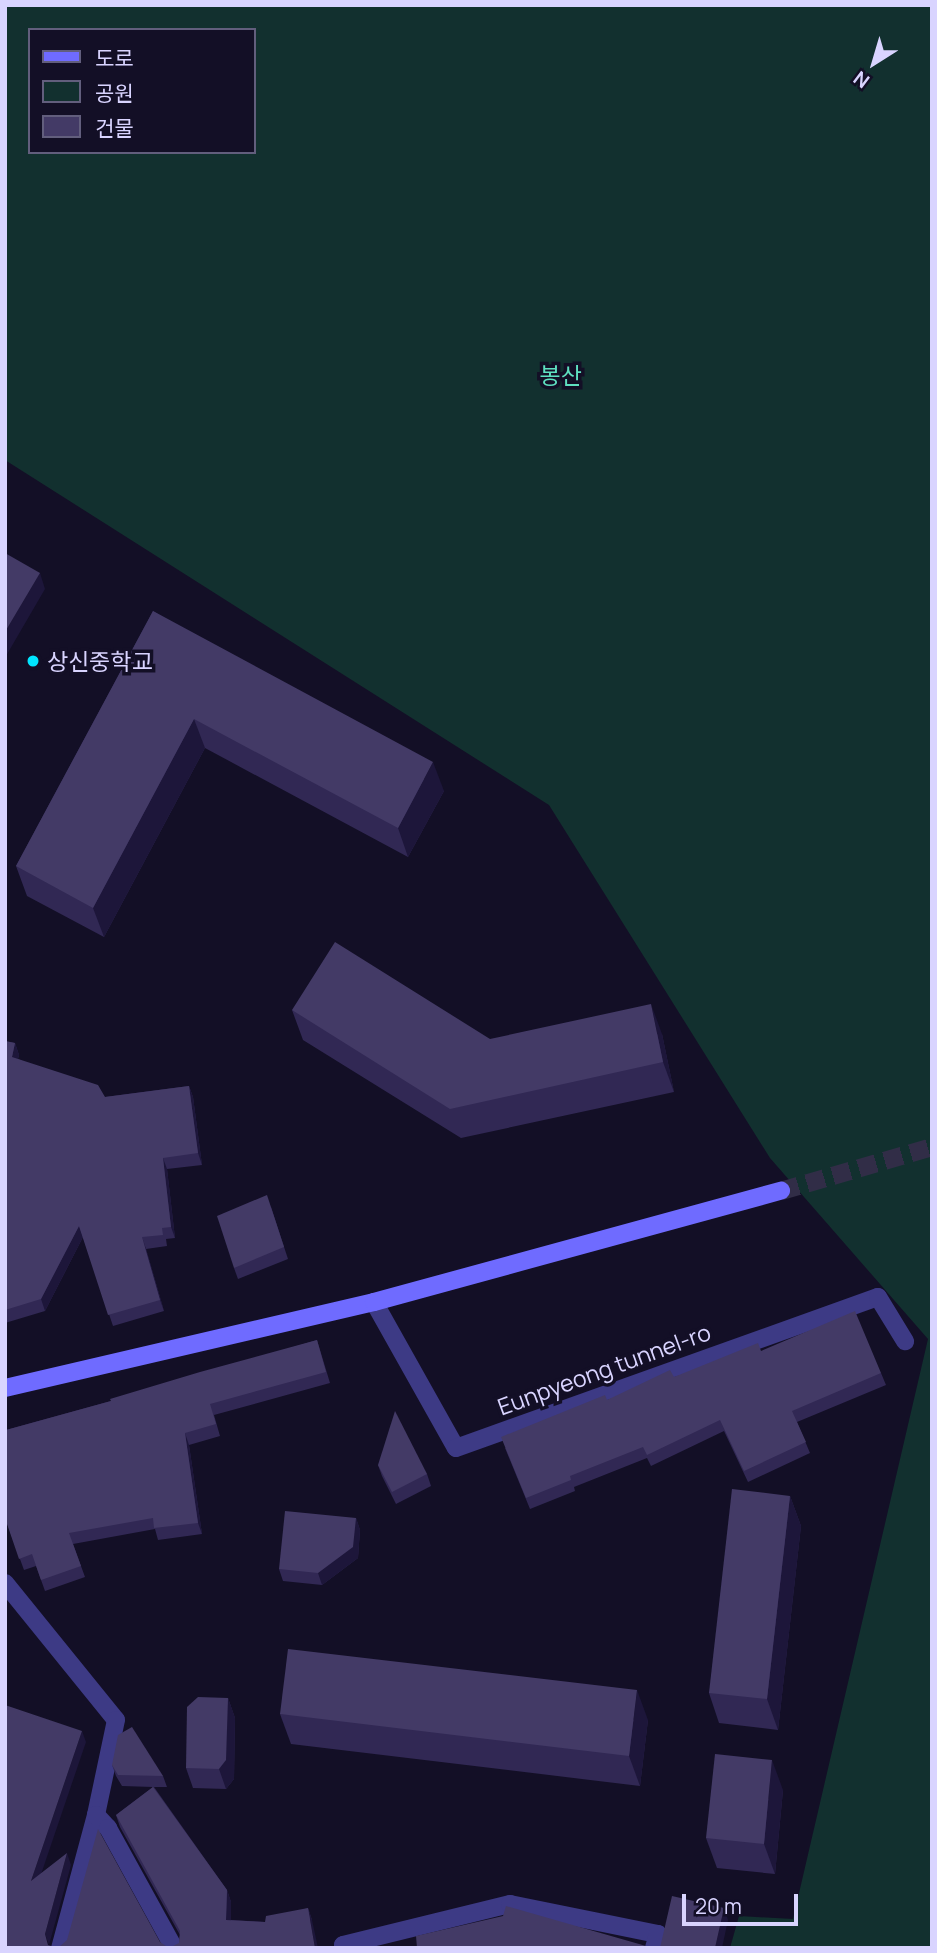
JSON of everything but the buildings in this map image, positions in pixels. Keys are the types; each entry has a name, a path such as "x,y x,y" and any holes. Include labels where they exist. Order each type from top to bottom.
{"main road":[{"path":"5,1388 374,1302 781,1191"}],"street":[{"name":"Eunpyeong tunnel-ro","path":"374,1302 456,1448 878,1297 905,1341"},
{"path":"5,1583 116,1720 96,1815 60,1948"},
{"path":"96,1815 108,1828 174,1948"},
{"path":"344,1948 343,1945 510,1904 658,1934 654,1948"}],"green space":[{"name":"봉산","path":"5,5 932,5 932,1948 730,1948 739,1916 793,1919 928,1339 770,1158 549,805 5,460"}],"tunnel":[{"path":"781,1191 932,1147"}],"place":[{"name":"상신중학교","path":"33,661"}]}
